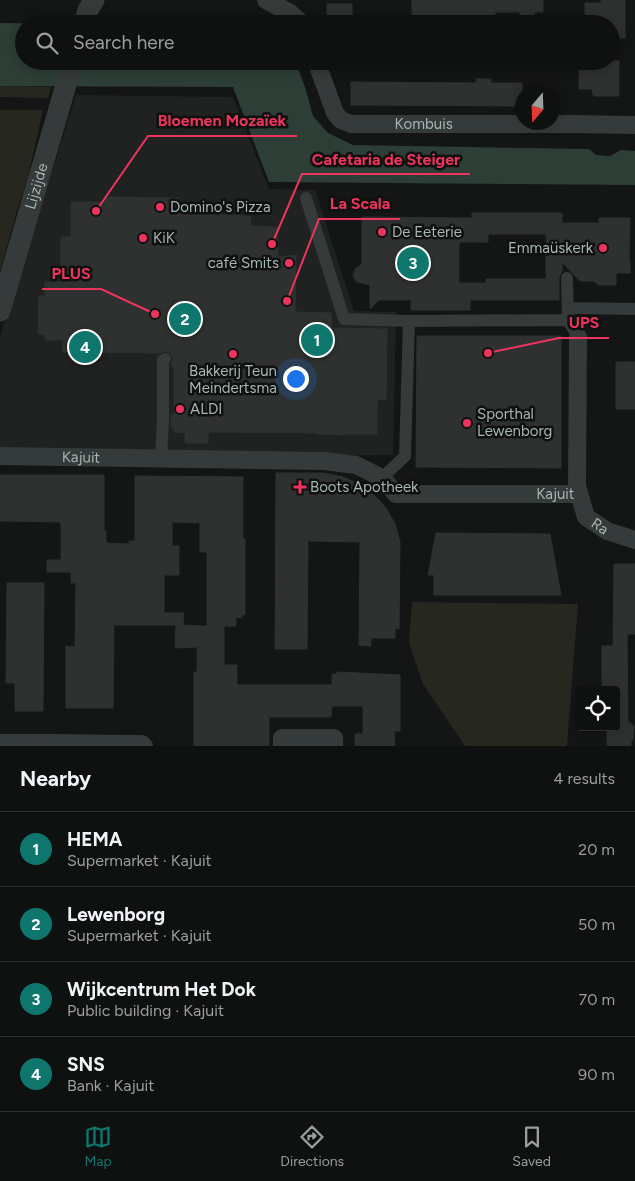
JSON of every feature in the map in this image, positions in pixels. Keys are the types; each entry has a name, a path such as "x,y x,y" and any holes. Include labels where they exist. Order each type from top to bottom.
{"street":[{"path":"86,15 94,0"},
{"path":"266,0 292,15"},
{"name":"Lijzijde","path":"0,312 70,70"},
{"name":"Kombuis","path":"319,70 335,113 346,123 351,124 635,125"},
{"path":"306,198 338,320 409,321 635,309"},
{"path":"567,278 568,314 578,337"},
{"path":"382,478 405,456 409,321"},
{"name":"Kajuit","path":"0,456 324,461 356,465 382,478 396,494 579,494 577,486 578,337"},
{"path":"161,458 163,360 165,359"},
{"name":"Ra","path":"579,494 586,517 607,532 635,540"},
{"path":"282,746 282,738 334,738 334,746"},
{"path":"0,743 53,745 142,744 144,746"}],"shaded area":[{"path":"0,23 15,23 15,70 298,70 313,116 328,133 353,145 589,149 596,155 610,156 621,150 635,151 635,185 269,182 233,87 0,86"},
{"path":"0,86 51,87 48,98 0,97"},
{"path":"76,95 233,97 269,189 315,190 354,311 396,312 393,455 0,454 0,337"},
{"path":"0,110 43,110 27,181 0,272"},
{"path":"412,602 578,604 567,746 465,746 423,684 409,643"}],"building":[{"path":"412,0 543,0 543,12 534,12 534,15 520,15 520,12 495,12 495,15 412,15"},
{"path":"601,0 625,0 625,38 620,38 620,15 585,15 585,3 601,3"},
{"path":"327,4 352,4 352,15 327,15"},
{"path":"579,70 619,70 619,96 595,96 592,89 579,89"},
{"path":"476,79 491,79 491,83 522,83 522,85 515,85 515,106 351,105 351,82 476,83"},
{"path":"104,197 179,198 179,203 202,203 201,214 250,216 251,226 277,227 278,257 296,255 295,312 331,313 332,328 387,329 386,400 377,399 377,434 208,432 208,443 185,443 185,433 174,432 174,428 171,428 171,415 174,415 174,368 171,365 173,359 170,353 165,351 159,353 62,352 63,340 45,340 45,335 38,334 39,296 45,296 45,282 61,282 61,237 71,237 71,202 104,202"},
{"path":"472,213 562,213 562,223 599,223 599,218 630,218 630,273 616,273 616,285 599,285 594,281 580,281 562,262 562,271 559,278 559,300 470,300 470,310 411,310 411,300 379,300 370,309 370,285 357,282 353,276 355,269 362,264 362,217 472,218","holes":["488,234 546,234 546,279 486,279 486,283 459,283 459,242 488,242"]},
{"path":"417,336 561,336 561,468 416,467"},
{"path":"616,362 635,362 635,409 616,409"},
{"path":"276,473 324,473 343,477 369,491 386,508 395,524 400,542 399,629 395,628 395,638 371,638 371,646 359,645 360,542 308,541 307,649 275,649"},
{"path":"0,475 104,475 104,531 106,531 106,543 129,544 129,541 135,541 135,476 243,477 245,615 242,615 242,618 236,617 236,626 224,626 224,665 237,665 237,685 332,685 332,674 337,674 337,672 400,675 400,731 394,731 395,746 355,746 355,734 363,734 363,706 332,706 331,717 269,717 269,746 194,746 194,672 197,672 197,647 175,648 176,625 114,625 113,708 66,708 66,646 75,647 76,583 71,583 71,572 47,572 47,560 61,560 61,522 0,521","holes":["172,522 200,523 200,552 207,552 207,626 182,625 184,613 164,613 164,575 179,575 179,546 172,546"]},
{"path":"436,533 550,534 561,595 434,595 434,575 428,575"},
{"path":"614,564 635,564 635,634 627,634 628,723 634,726 631,746 607,746 607,731 620,731 620,686 602,686 602,646 613,646"},
{"path":"7,583 44,583 43,711 15,711 15,683 6,683"}],"place":[{"name":"Domino's Pizza","path":"160,207"},
{"name":"Bloemen Mozaïek","path":"96,211"},
{"name":"De Eeterie","path":"382,232"},
{"name":"KiK","path":"143,238"},
{"name":"Cafetaria de Steiger","path":"272,244"},
{"name":"Emmaüskerk","path":"603,248"},
{"name":"café Smits","path":"289,263"},
{"name":"Wijkcentrum Het Dok","path":"413,263"},
{"name":"La Scala","path":"287,301"},
{"name":"PLUS","path":"155,314"},
{"name":"Lewenborg","path":"185,319"},
{"name":"HEMA","path":"317,340"},
{"name":"SNS","path":"85,347"},
{"name":"UPS","path":"488,353"},
{"name":"Bakkerij Teun Meindertsma","path":"233,354"},
{"name":"ALDI","path":"180,409"},
{"name":"Sporthal Lewenborg","path":"467,423"},
{"name":"Boots Apotheek","path":"300,487"}]}
